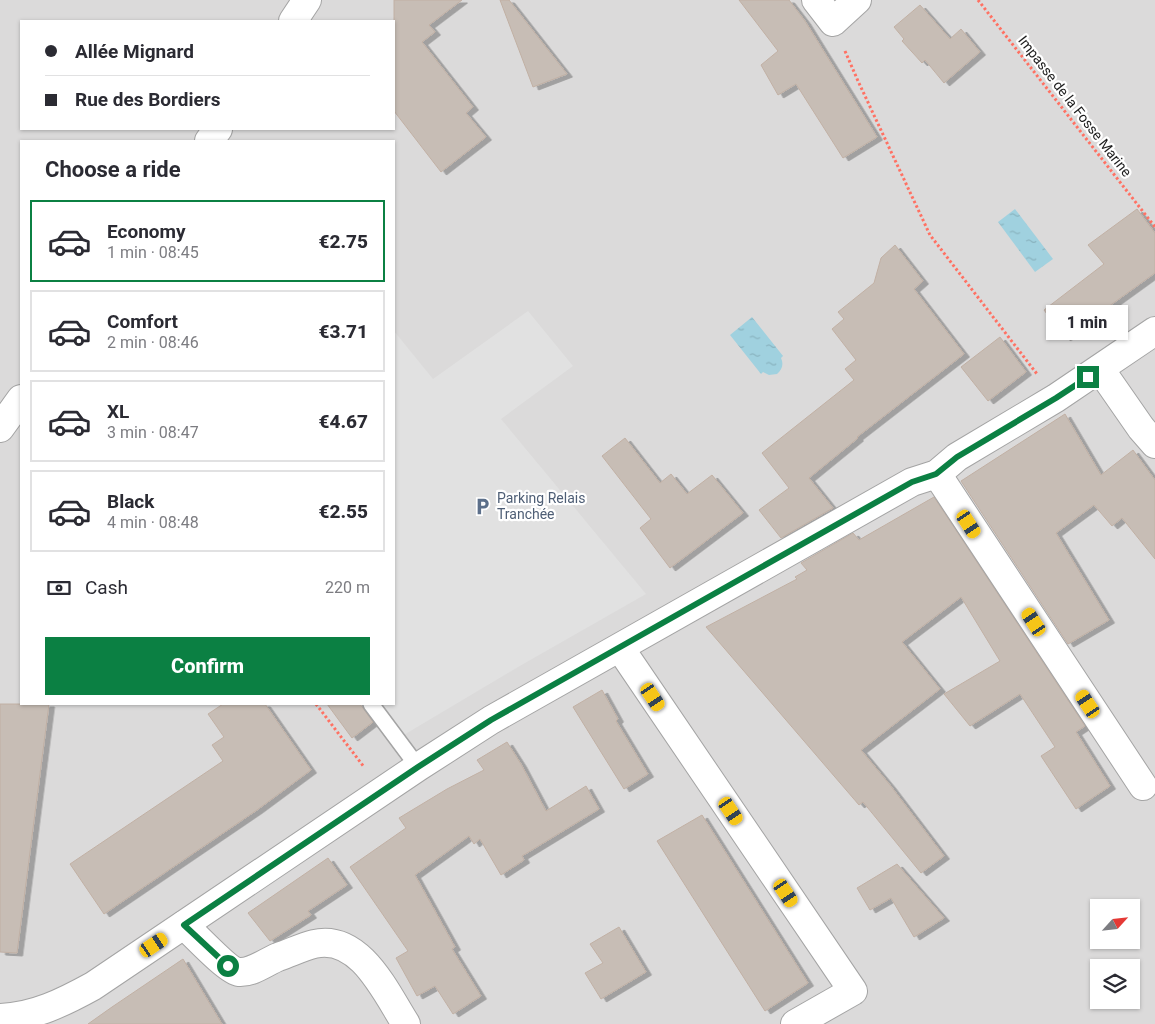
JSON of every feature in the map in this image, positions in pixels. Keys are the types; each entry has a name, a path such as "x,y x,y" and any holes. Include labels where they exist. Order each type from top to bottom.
{"street":[{"path":"294,20 307,0"},
{"path":"816,0 833,22 857,0"},
{"path":"0,1018 36,1012 64,1002 93,986 477,729 912,482 936,474 957,457 1056,398 1155,331"},
{"path":"1100,369 1155,444"},
{"path":"0,428 20,400"},
{"path":"936,474 1143,786"},
{"path":"620,648 853,991 794,1024"},
{"path":"184,925 237,972 249,971 272,959 315,944 344,946 357,954 369,967 406,1024"}],"lane":[{"path":"372,705 418,767"}],"path":[{"name":"Impasse de la Fosse Marine","path":"978,0 1155,227"},
{"path":"833,22 858,81 930,235 1056,398"},
{"path":"317,705 382,791"}],"shaded area":[{"path":"0,0 1155,0 1155,1024 0,1024"},
{"name":"Parking Relais Tranchée","path":"528,311 573,366 501,419 646,594 397,739 374,722 361,705 395,705 395,332 433,379"}],"water":[{"path":"1015,209 1053,259 1035,272 998,222"},
{"path":"752,317 783,356 781,358 782,367 777,374 769,375 763,372 761,374 730,335"}],"building":[{"path":"394,0 462,0 429,25 435,32 422,42 473,107 466,113 486,137 441,172 395,112"},
{"path":"500,0 509,0 567,74 533,87"},
{"path":"739,0 789,0 805,21 877,137 843,158 796,84 778,95 761,65 778,51"},
{"path":"920,5 950,39 961,29 980,52 944,83 925,60 922,63 902,41 904,39 894,27"},
{"path":"1137,209 1155,233 1155,273 1065,338 1044,310 1104,264 1088,245"},
{"path":"895,245 923,281 914,289 964,354 857,437 809,478 833,508 781,538 759,510 789,488 762,453 854,380 845,369 856,360 832,329 844,319 838,312 874,283 881,258"},
{"path":"1000,337 1026,372 988,401 961,367"},
{"path":"1065,414 1101,475 1133,450 1155,480 1155,559 1122,518 1112,526 1094,505 1056,533 1109,620 1068,644 961,481"},
{"path":"625,438 660,483 671,474 687,494 712,475 743,513 670,568 640,528 651,519 602,456"},
{"path":"934,497 1085,726 1076,732 1110,786 1076,809 1041,756 1055,747 1020,694 970,726 944,694 1000,661 961,597 902,642 940,689 861,750 944,856 921,873 863,802 859,805 706,627 797,579 795,577 807,570 801,563 853,533 859,540"},
{"path":"602,690 618,719 616,721 648,774 624,789 573,707"},
{"path":"0,704 49,705 17,953 0,952"},
{"path":"222,705 266,705 311,770 257,810 104,914 70,864 223,761 212,745 224,737 208,714"},
{"path":"328,705 361,705 373,722 352,738"},
{"path":"507,742 546,811 586,786 599,809 522,856 524,860 501,875 480,839 474,844 469,836 415,875 455,947 452,949 481,996 453,1014 435,986 417,996 396,958 408,951 350,867 406,828 399,818 447,789 484,770 477,760"},
{"path":"702,815 808,983 765,1011 657,841"},
{"path":"328,858 347,885 308,911 311,915 270,941 248,913"},
{"path":"897,864 944,918 914,937 891,898 870,910 857,888"},
{"path":"619,927 646,972 601,999 585,973 603,963 590,944"},
{"path":"183,959 222,1024 88,1024 112,1007"}],"place":[{"name":"Parking Relais Tranchée","path":"483,506"}],"route":[{"path":"228,966 184,925 491,720 912,482 936,474 957,457 1088,377"}]}
